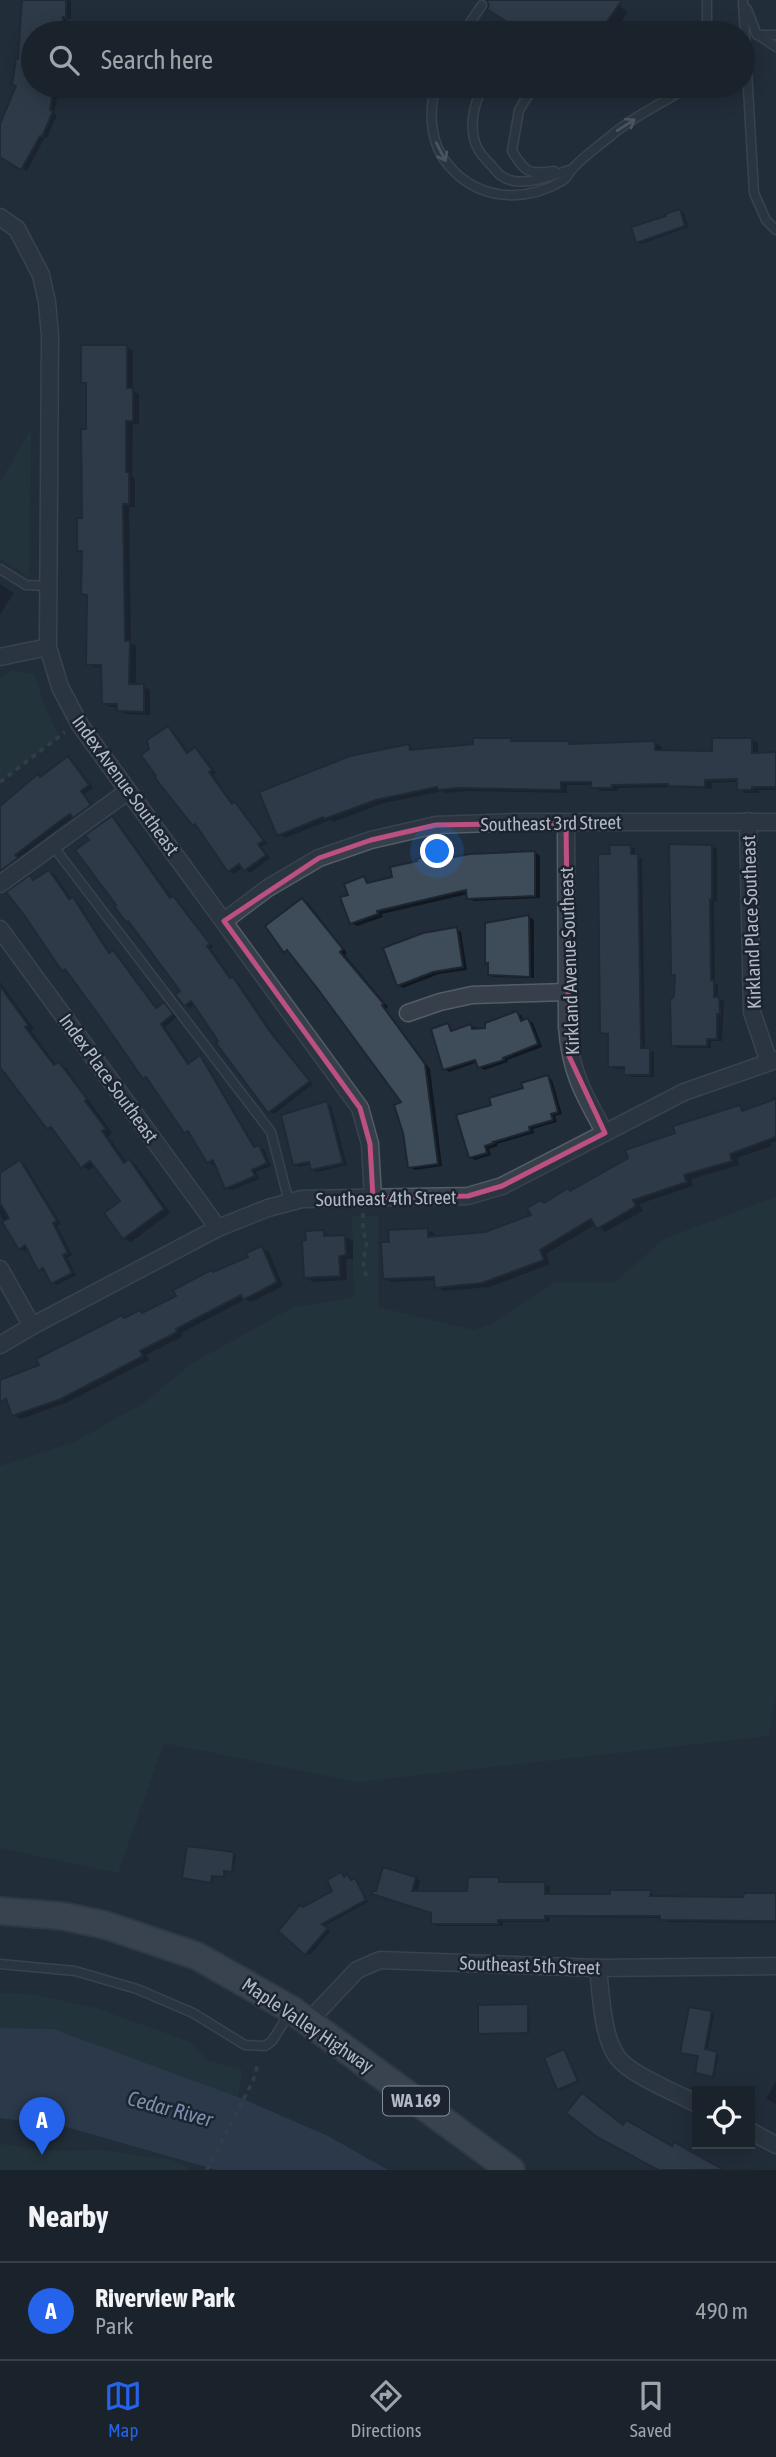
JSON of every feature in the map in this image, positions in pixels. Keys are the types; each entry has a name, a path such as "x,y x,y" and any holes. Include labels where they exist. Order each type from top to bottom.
{"main road":[{"name":"Maple Valley Highway","path":"0,1911 62,1916 105,1925 197,1956 300,2016 511,2170"}],"street":[{"name":"Index Avenue Southeast","path":"0,216 17,229 41,275 47,302 50,335 48,647 60,687 78,723 360,1108 370,1144 369,1198"},
{"path":"0,657 48,647"},
{"path":"0,884 128,790"},
{"name":"Kirkland Place Southeast","path":"748,821 752,1013 772,1061"},
{"name":"Southeast 3rd Street","path":"224,921 268,888 319,858 371,840 436,825 517,822 776,822"},
{"name":"Kirkland Avenue Southeast","path":"566,823 569,1056 579,1087 605,1133"},
{"name":"Index Place Southeast","path":"0,929 218,1228"},
{"path":"408,1013 440,1002 480,995 567,992"},
{"name":"Southeast 4th Street","path":"0,1345 218,1228 268,1208 302,1199 468,1196 502,1186 684,1092 772,1061"},
{"path":"0,1269 33,1325"},
{"name":"Southeast 5th Street","path":"300,2016 357,1970 380,1960 598,1968 776,1966"},
{"path":"598,1968 607,2036 618,2057 633,2070 692,2101"},
{"path":"755,2134 776,2145"}],"lane":[{"path":"707,0 707,21"},
{"path":"743,1 751,21"},
{"path":"743,1 744,21"},
{"path":"471,21 482,5"},
{"path":"755,30 757,35 776,47"},
{"path":"757,35 776,35"},
{"path":"433,98 431,119 442,157 466,183 489,194 507,196 535,192 564,180 572,169 615,131 669,98"},
{"path":"480,98 473,117 473,133 478,150 504,179 516,182 538,180 572,169"},
{"path":"526,98 519,110 512,151 522,167 531,173 572,169"},
{"path":"749,98 754,193 766,220 776,230"},
{"path":"0,569 26,585 48,586"},
{"path":"53,846 271,1132 289,1202"},
{"path":"0,1964 75,1971 137,1989 193,2013 245,2045 265,2046 300,2016"}],"path":[{"path":"0,782 78,723"},
{"path":"366,1276 363,1261 367,1245 363,1227 369,1198"},
{"path":"207,2170 253,2081 258,2064"}],"highlighted area":[{"path":"566,823 569,1056 605,1133 502,1186 468,1196 373,1198 370,1144 360,1108 224,921 319,858 371,840 436,825"}],"green space":[{"path":"31,429 29,577 0,558 0,482"},
{"path":"11,671 34,674 46,710 59,736 0,782 0,677"},
{"path":"776,1197 776,1696 769,1736 357,1782 164,1743 118,1873 0,1848 0,1466 73,1443 147,1401 192,1363 292,1308 354,1297 352,1216 378,1216 378,1307 473,1330 494,1323 556,1282 614,1283 664,1239"},
{"path":"0,1993 31,1994 96,2008 190,2042 207,2060 242,2070 238,2097 53,2029 0,2028"},
{"path":"0,2144 53,2151 101,2150 171,2160 184,2165 188,2170 0,2170"}],"water":[{"name":"Cedar River","path":"0,2028 53,2029 238,2097 328,2136 388,2170 217,2170 63,2126 0,2118"}],"building":[{"path":"22,0 66,0 66,18 63,17 63,21 21,21 21,98 52,98 50,110 53,111 42,137 40,136 21,170 0,157 0,124 16,86 12,85 18,59"},
{"path":"486,0 622,0 607,21 505,21 487,9 489,5"},
{"path":"680,209 685,226 636,243 631,227"},
{"path":"81,345 127,345 127,388 133,388 133,421 126,421 129,504 123,504 125,641 130,641 129,684 144,684 144,712 117,711 117,704 102,704 101,665 86,665 87,595 81,594 82,551 77,551 77,518 82,518 81,429 86,429 86,383 81,383"},
{"path":"168,726 187,753 195,747 232,804 235,802 264,841 258,844 266,855 244,871 239,864 228,872 195,824 193,826 155,778 141,755 149,749 147,740"},
{"path":"473,738 569,741 569,744 655,741 655,750 712,751 712,738 752,738 752,753 776,752 776,787 737,790 737,779 705,780 705,787 668,784 591,788 591,782 561,782 561,790 438,790 437,787 376,800 324,819 323,817 277,836 259,792 350,756 409,744 410,750 473,744"},
{"path":"68,756 89,785 81,791 91,805 73,818 70,814 52,827 15,855 18,858 0,871 0,806 38,774 40,777"},
{"path":"112,816 170,898 173,896 210,944 207,946 230,978 233,977 271,1033 310,1081 268,1113 216,1043 218,1041 191,1001 184,1006 175,995 180,991 114,906 116,905 75,850 89,840 85,835"},
{"path":"669,844 712,845 711,980 714,980 714,997 719,997 720,1014 717,1014 717,1039 707,1039 707,1046 671,1046 670,1000 674,996 675,975 671,975"},
{"path":"609,845 631,845 631,854 638,854 641,1048 650,1048 650,1075 624,1075 624,1067 608,1067 608,1034 600,1033 598,854 610,854"},
{"path":"535,851 535,896 467,899 466,890 377,911 378,914 350,924 340,897 348,895 344,884 364,876 367,883 392,877 390,867 417,861 416,859 432,856 433,861 469,854"},
{"path":"49,870 69,899 73,897 109,953 113,950 156,1008 164,1002 173,1014 161,1024 188,1064 200,1055 254,1147 259,1145 267,1163 252,1170 255,1176 225,1189 213,1160 207,1163 188,1131 184,1133 146,1077 143,1079 6,892 30,875 33,880"},
{"path":"302,898 343,949 340,952 384,1004 382,1005 425,1064 438,1164 408,1168 403,1133 394,1105 401,1102 317,988 287,950 284,953 265,926"},
{"path":"529,915 530,977 488,975 488,963 485,964 485,923"},
{"path":"457,927 463,967 433,972 397,986 383,948 423,933"},
{"path":"0,986 28,1025 25,1027 54,1065 59,1062 87,1099 85,1101 106,1129 102,1131 124,1163 129,1159 164,1209 123,1239 104,1213 120,1201 90,1161 81,1168 51,1127 47,1129 0,1067"},
{"path":"517,1011 521,1021 528,1018 538,1044 503,1058 504,1060 478,1068 475,1060 443,1070 431,1029 448,1023 451,1031 471,1024 472,1029 485,1028 485,1023"},
{"path":"548,1075 558,1112 551,1114 553,1120 529,1127 530,1131 493,1142 485,1146 487,1153 469,1158 456,1115 491,1105 489,1098 523,1088 521,1083"},
{"path":"776,1099 776,1137 730,1154 732,1161 684,1175 687,1182 633,1200 636,1206 597,1229 591,1219 540,1250 544,1260 482,1283 435,1288 434,1277 383,1279 381,1242 389,1242 388,1230 428,1228 428,1237 485,1232 531,1215 527,1208 541,1200 544,1203 568,1188 570,1191 628,1158 625,1150 675,1133 673,1126 740,1105 742,1111"},
{"path":"327,1101 343,1163 311,1170 309,1162 293,1165 281,1115"},
{"path":"20,1160 57,1221 53,1223 68,1253 63,1255 72,1273 51,1284 43,1268 38,1271 25,1245 19,1250 2,1222 9,1218 0,1203 0,1173"},
{"path":"324,1230 324,1236 345,1235 346,1255 339,1256 340,1276 304,1278 302,1241 306,1240 305,1231"},
{"path":"262,1246 277,1282 243,1300 241,1295 176,1329 177,1332 140,1351 143,1356 61,1399 12,1416 6,1399 0,1402 0,1380 39,1365 36,1359 122,1315 124,1318 140,1310 142,1313 176,1296 173,1290 211,1270 213,1272 248,1257 246,1253"},
{"path":"187,1846 234,1852 232,1872 224,1871 224,1877 212,1876 211,1883 182,1878"},
{"path":"383,1867 416,1877 412,1891 467,1891 468,1877 499,1877 499,1882 545,1882 545,1894 610,1894 610,1890 651,1890 650,1896 743,1897 744,1893 776,1893 776,1921 660,1920 660,1916 545,1916 545,1920 498,1920 498,1924 431,1924 431,1913 372,1894 372,1891 376,1891"},
{"path":"341,1872 344,1877 347,1874 351,1880 355,1878 366,1900 322,1924 328,1928 305,1955 278,1931 300,1905 303,1907 332,1891 327,1880"},
{"path":"528,2004 528,2033 478,2034 478,2005"},
{"path":"689,2007 712,2011 705,2049 717,2052 713,2077 695,2073 698,2056 680,2053"},
{"path":"564,2049 578,2081 557,2090 544,2058"},
{"path":"582,2093 623,2125 626,2120 672,2146 674,2142 724,2170 658,2170 597,2137 566,2113"}],"place":[{"name":"Riverview Park","path":"42,2155"}]}
